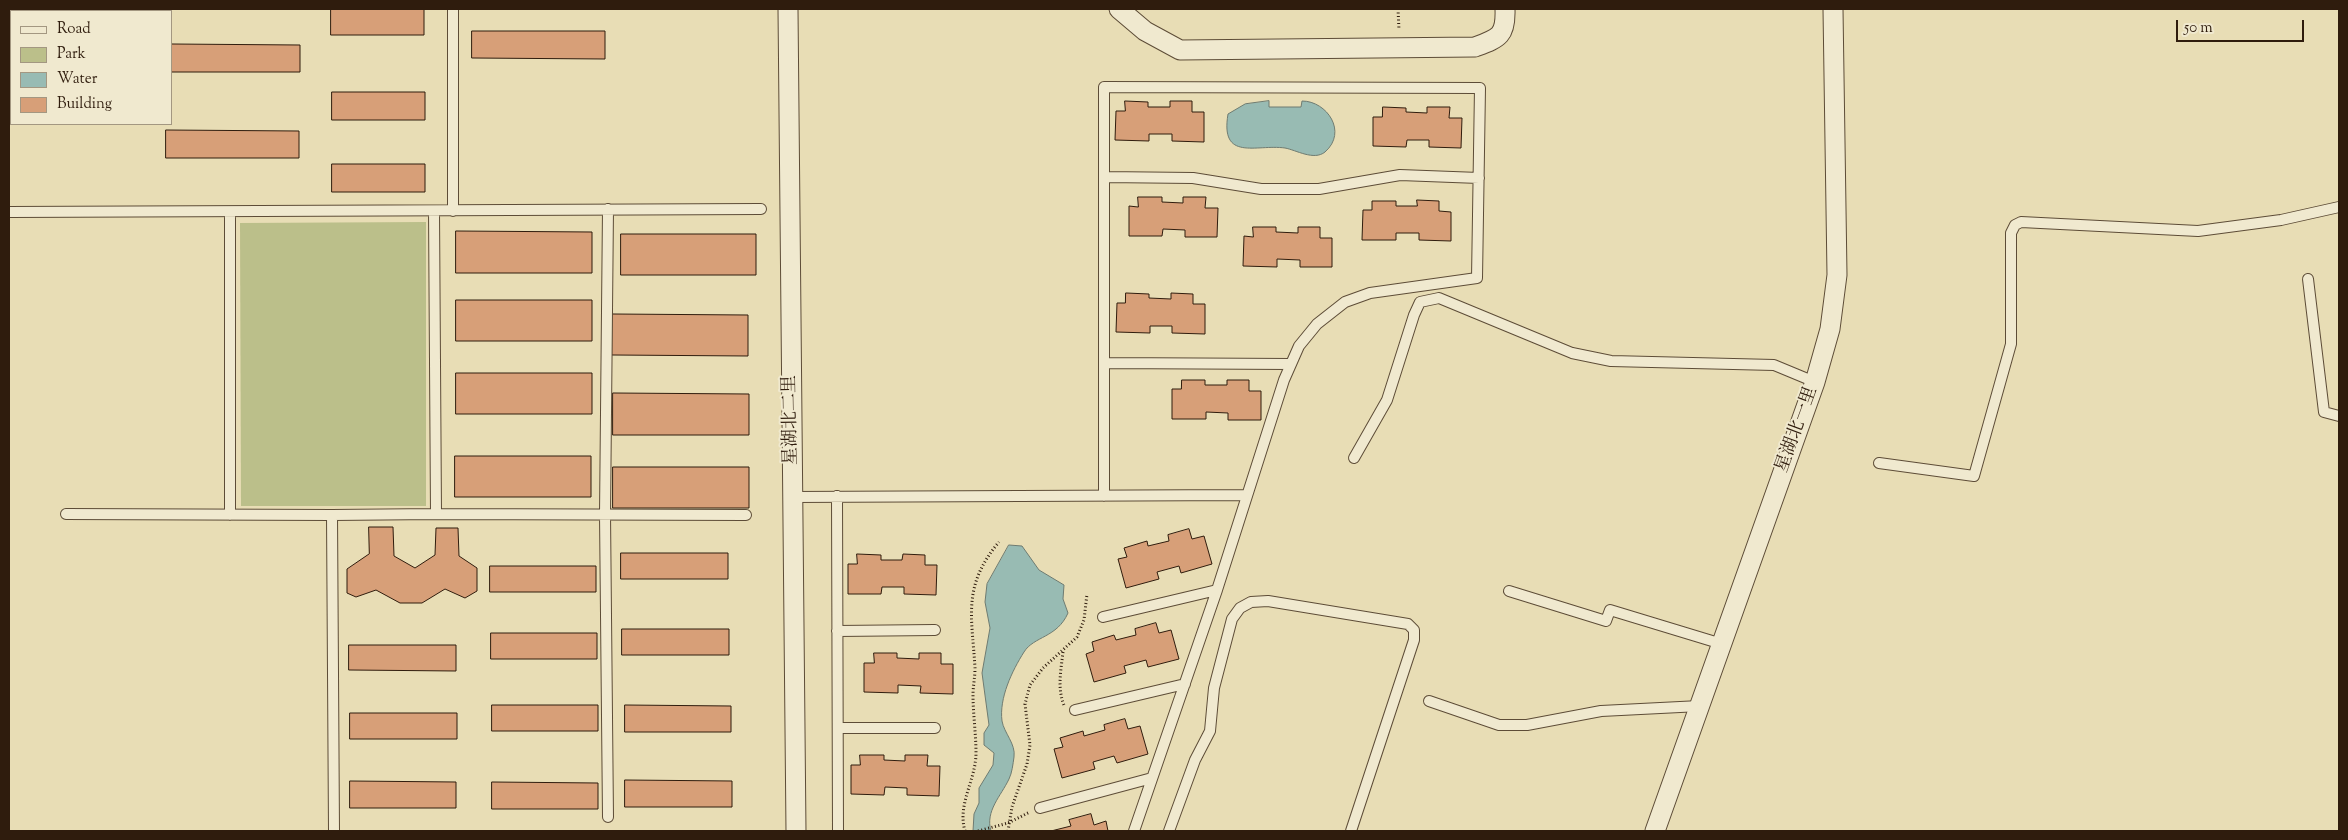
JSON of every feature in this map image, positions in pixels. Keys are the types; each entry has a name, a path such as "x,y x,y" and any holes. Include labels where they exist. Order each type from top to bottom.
{"street":[{"name":"星湖北二里","path":"788,9 796,831"},
{"path":"1119,9 1144,31 1180,50 1190,50 1475,47 1497,39 1506,26 1506,9"},
{"name":"星湖北一里","path":"1655,831 1815,382 1830,329 1837,275 1833,9"}],"lane":[{"path":"453,9 453,211"},
{"path":"1104,496 1104,87 1480,88 1477,278 1370,293 1345,302 1317,324 1299,346 1291,364 1246,496 1217,590 1134,831"},
{"path":"1104,177 1193,178 1260,189 1319,189 1400,175 1479,178"},
{"path":"1879,463 1974,476 2011,344 2011,233 2015,226 2021,222 2198,230 2281,220 2339,207"},
{"path":"608,209 605,514 608,817"},
{"path":"9,212 761,209"},
{"path":"434,211 436,514"},
{"path":"230,212 230,515"},
{"path":"2308,279 2324,412 2339,416"},
{"path":"1354,458 1388,400 1414,315 1420,302 1439,298 1572,353 1611,361 1774,365 1815,382"},
{"path":"1104,363 1291,364"},
{"path":"837,496 838,831"},
{"path":"793,497 1246,496"},
{"path":"66,514 746,515"},
{"path":"332,515 334,831"},
{"path":"1103,617 1217,590"},
{"path":"1510,591 1606,620 1610,610 1722,644"},
{"path":"1169,831 1195,760 1210,731 1214,688 1232,619 1240,608 1251,602 1268,601 1408,624 1414,630 1414,640 1351,831"},
{"path":"837,631 935,630"},
{"path":"1075,710 1185,684"},
{"path":"1429,701 1499,725 1527,725 1601,711 1700,706"},
{"path":"838,728 935,728"},
{"path":"1040,808 1152,778"}],"path":[{"path":"964,831 961,819 976,754 973,719 975,674 971,637 971,607 979,571 999,542"},
{"path":"1008,831 1012,806 1028,764 1030,745 1025,704 1030,685 1043,668 1077,638 1085,615 1087,594"},
{"path":"1063,652 1059,680 1061,697 1065,707 1075,710"},
{"path":"978,831 1008,823 1040,808"}],"green space":[{"path":"426,222 426,506 241,506 240,223"}],"water":[{"path":"1269,101 1269,107 1301,107 1302,101 1311,102 1319,106 1332,119 1335,136 1332,144 1325,152 1316,155 1285,148 1243,148 1235,145 1229,139 1227,129 1228,114 1245,104"},
{"path":"1009,545 1022,546 1039,570 1064,585 1063,599 1068,613 1058,627 1028,647 1019,659 1011,676 1002,703 1002,721 1014,752 1012,771 992,810 990,817 991,831 973,831 974,814 979,803 979,788 993,765 994,753 984,745 984,733 989,725 982,673 990,628 985,602 987,584"}],"building":[{"path":"331,9 424,9 424,35 331,35"},
{"path":"472,31 605,31 605,59 472,58"},
{"path":"172,44 300,45 300,72 172,72"},
{"path":"332,92 425,92 425,120 332,120"},
{"path":"1125,101 1148,102 1148,107 1170,107 1170,101 1192,101 1192,112 1204,112 1204,142 1172,141 1172,134 1149,134 1149,141 1115,140 1116,111 1125,111"},
{"path":"1383,107 1406,108 1406,112 1427,113 1427,107 1450,107 1449,118 1462,118 1461,148 1429,147 1429,140 1407,140 1406,147 1373,146 1373,117 1382,117"},
{"path":"166,130 299,131 299,158 166,158"},
{"path":"332,164 425,164 425,192 332,192"},
{"path":"1138,197 1162,197 1162,202 1183,203 1183,197 1206,197 1205,208 1218,208 1217,237 1185,237 1185,230 1163,229 1162,236 1129,236 1129,206 1138,207"},
{"path":"1417,200 1439,201 1439,211 1451,212 1451,241 1419,240 1419,233 1396,233 1396,240 1362,240 1363,210 1372,210 1372,201 1396,201 1396,206 1417,206"},
{"path":"1253,227 1276,227 1276,232 1298,233 1298,227 1320,227 1320,238 1332,238 1332,267 1300,267 1300,260 1277,259 1277,267 1243,266 1244,236 1253,237"},
{"path":"456,231 592,232 592,273 456,273"},
{"path":"621,234 756,234 756,275 621,275"},
{"path":"1126,293 1149,294 1149,298 1171,299 1171,293 1193,294 1193,304 1205,304 1205,334 1172,333 1172,326 1150,326 1150,333 1116,332 1117,303 1125,303"},
{"path":"456,300 592,300 592,341 456,341"},
{"path":"612,314 748,315 748,356 612,355"},
{"path":"456,373 592,373 592,414 456,414"},
{"path":"1182,380 1205,380 1205,385 1227,385 1227,380 1249,380 1249,391 1261,391 1261,420 1228,420 1228,413 1206,412 1206,419 1172,419 1172,389 1181,389"},
{"path":"613,393 749,394 749,435 613,435"},
{"path":"455,456 591,456 591,497 455,497"},
{"path":"613,467 749,467 749,508 613,508"},
{"path":"369,527 393,527 394,556 415,568 435,555 436,528 458,528 459,556 477,568 477,591 465,598 445,589 422,603 400,603 376,590 356,597 347,593 347,569 369,554"},
{"path":"1189,529 1192,539 1204,536 1212,564 1181,573 1179,566 1157,572 1159,579 1126,588 1118,559 1127,557 1124,548 1147,541 1148,546 1169,541 1168,535"},
{"path":"621,553 728,553 728,579 621,579"},
{"path":"857,554 881,555 881,560 902,560 903,554 925,555 925,565 937,565 936,595 904,594 904,587 882,587 881,594 848,594 848,564 857,564"},
{"path":"490,566 596,566 596,592 490,592"},
{"path":"1156,623 1159,633 1171,630 1179,659 1148,667 1146,660 1124,666 1126,673 1094,682 1086,654 1094,651 1092,642 1114,635 1116,640 1136,635 1135,629"},
{"path":"622,629 729,629 729,655 622,655"},
{"path":"491,633 597,633 597,659 491,659"},
{"path":"349,645 456,645 456,671 349,670"},
{"path":"874,653 897,653 897,658 919,659 919,653 941,653 941,664 953,664 953,694 920,693 921,686 898,685 898,693 864,692 864,663 874,663"},
{"path":"492,705 598,705 598,731 492,731"},
{"path":"625,705 731,706 731,732 625,732"},
{"path":"350,713 457,713 457,739 350,739"},
{"path":"1125,719 1128,729 1140,726 1148,754 1117,763 1114,756 1093,762 1095,769 1062,778 1054,749 1063,747 1060,738 1083,731 1084,736 1105,730 1104,725"},
{"path":"860,755 884,755 884,760 905,761 905,755 928,755 927,766 940,766 939,796 907,795 907,788 885,787 884,795 851,794 851,765 860,765"},
{"path":"625,780 732,781 732,807 625,807"},
{"path":"350,781 456,782 456,808 350,808"},
{"path":"492,782 598,783 598,809 492,809"},
{"path":"1091,814 1094,825 1106,821 1108,831 1051,831 1071,826 1069,820"}]}
